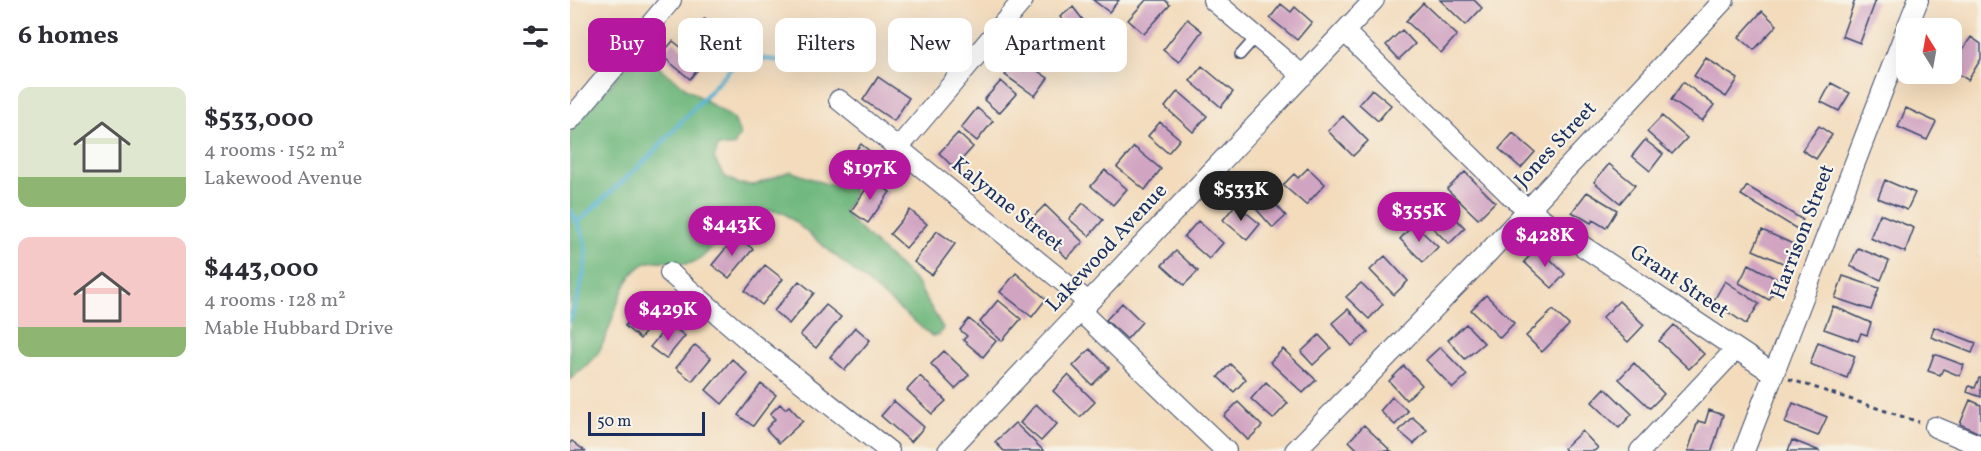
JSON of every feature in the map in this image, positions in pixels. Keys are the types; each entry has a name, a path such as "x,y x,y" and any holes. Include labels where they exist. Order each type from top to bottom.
{"street":[{"path":"570,120 671,0"},
{"path":"898,148 1023,0"},
{"path":"1213,0 1303,76"},
{"name":"Lakewood Avenue","path":"948,451 1374,0"},
{"name":"Jones Street","path":"1295,451 1528,209 1724,0"},
{"name":"Harrison Street","path":"1911,18 1918,0"},
{"name":"Grant Street","path":"1345,32 1512,197 1774,374"},
{"name":"Harrison Street","path":"1744,451 1896,58"},
{"name":"Kalynne Street","path":"839,100 1084,306 1226,451"},
{"path":"670,273 749,341 889,451"},
{"path":"1640,451 1736,349"},
{"path":"1935,427 1981,446"}],"lane":[{"path":"1240,55 1256,37"}],"path":[{"path":"1774,374 1935,427"}],"green space":[{"path":"621,72 665,72 734,119 740,134 734,146 718,146 714,159 724,176 739,184 755,185 790,171 826,184 847,183 854,190 844,211 850,220 916,282 943,328 939,335 932,336 784,213 764,211 745,218 698,260 684,264 655,261 641,266 627,282 599,351 590,363 570,380 570,133"}],"building":[{"path":"1093,0 1119,0 1109,12"},
{"path":"1146,0 1165,0 1170,5 1144,34 1128,20"},
{"path":"1440,0 1474,0 1482,8 1466,25"},
{"path":"1855,0 1876,0 1860,43 1842,36"},
{"path":"1423,3 1457,35 1441,53 1406,21"},
{"path":"1281,4 1291,12 1295,7 1312,22 1297,40 1270,18"},
{"path":"1073,7 1082,18 1061,18"},
{"path":"1762,11 1777,25 1754,50 1739,37"},
{"path":"1187,19 1202,31 1179,62 1163,50"},
{"path":"1402,30 1415,44 1399,59 1386,45"},
{"path":"1971,37 1981,44 1981,59 1968,80 1962,76 1962,51"},
{"path":"673,41 678,45 678,69 666,59 666,49"},
{"path":"1706,58 1738,79 1726,97 1694,76"},
{"path":"1202,66 1233,92 1221,107 1190,81"},
{"path":"682,72 696,72 690,79"},
{"path":"1007,72 1039,72 1048,78 1035,96 1005,75"},
{"path":"878,77 909,98 894,121 863,100"},
{"path":"1001,81 1016,94 999,113 984,100"},
{"path":"1683,82 1714,105 1702,121 1671,100"},
{"path":"1831,83 1850,93 1839,111 1821,102"},
{"path":"1372,89 1391,105 1378,121 1359,104"},
{"path":"1178,91 1207,116 1193,132 1165,107"},
{"path":"977,108 993,121 977,141 961,128"},
{"path":"1906,108 1936,122 1927,140 1898,127"},
{"path":"1343,116 1368,141 1353,156 1328,131"},
{"path":"1662,116 1687,138 1672,154 1647,132"},
{"path":"1160,122 1180,139 1168,153 1148,136"},
{"path":"1819,126 1832,135 1816,159 1802,150"},
{"path":"958,133 973,147 954,168 939,153"},
{"path":"1513,133 1535,152 1521,168 1499,149"},
{"path":"1645,140 1663,154 1650,171 1632,156"},
{"path":"861,144 877,157 857,181 841,167"},
{"path":"1134,147 1161,169 1145,190 1117,167"},
{"path":"1609,164 1635,185 1620,203 1594,182"},
{"path":"1308,168 1325,184 1306,205 1283,185 1294,174 1298,178"},
{"path":"1105,170 1127,189 1113,205 1091,186"},
{"path":"1465,172 1495,202 1478,219 1447,189"},
{"path":"872,180 890,192 868,223 851,211"},
{"path":"1885,180 1915,193 1907,210 1878,198"},
{"path":"1255,181 1286,216 1273,228 1242,193"},
{"path":"1747,186 1803,220 1797,229 1741,195"},
{"path":"1587,192 1617,210 1606,228 1593,220 1591,223 1572,212"},
{"path":"1437,199 1465,228 1449,244 1420,215"},
{"path":"1083,203 1103,220 1089,236 1069,219"},
{"path":"1236,204 1260,224 1247,240 1223,220"},
{"path":"1045,205 1083,242 1067,258 1029,221"},
{"path":"910,210 927,224 906,248 890,234"},
{"path":"1880,214 1914,228 1905,252 1870,238"},
{"path":"1198,221 1223,243 1209,259 1184,237"},
{"path":"1414,224 1438,247 1423,262 1400,239"},
{"path":"1762,230 1793,244 1785,264 1753,250"},
{"path":"937,231 955,244 932,275 914,262"},
{"path":"736,236 753,249 729,278 712,265"},
{"path":"1538,247 1565,274 1552,288 1524,262"},
{"path":"1858,248 1889,261 1881,280 1850,266"},
{"path":"1176,251 1198,271 1184,285 1162,265"},
{"path":"1385,256 1408,281 1394,295 1370,270"},
{"path":"1749,264 1780,281 1769,300 1739,283"},
{"path":"765,265 783,279 762,305 745,291"},
{"path":"1016,273 1046,299 1032,317 1000,292"},
{"path":"1843,276 1879,288 1871,310 1835,298"},
{"path":"799,281 814,293 789,324 774,311"},
{"path":"1725,281 1759,304 1746,324 1713,302"},
{"path":"1361,283 1383,304 1369,319 1346,297"},
{"path":"1486,295 1514,323 1500,338 1471,310"},
{"path":"998,300 1021,319 1002,341 980,322"},
{"path":"1619,301 1644,325 1628,342 1602,318"},
{"path":"643,303 659,315 640,339 625,326"},
{"path":"1122,303 1142,322 1127,339 1106,320"},
{"path":"826,305 841,317 816,348 800,335"},
{"path":"1833,306 1871,323 1867,335 1861,333 1858,341 1824,329"},
{"path":"1348,309 1368,332 1352,346 1332,323"},
{"path":"1553,310 1569,325 1542,352 1526,336"},
{"path":"969,319 996,341 983,357 963,340 967,336 960,330"},
{"path":"669,324 685,336 666,359 650,347"},
{"path":"1466,324 1484,343 1465,359 1448,340"},
{"path":"1674,325 1704,354 1689,369 1659,341"},
{"path":"855,327 870,340 845,370 830,357"},
{"path":"1934,327 1976,343 1972,353 1931,337"},
{"path":"1319,335 1331,348 1313,365 1301,352"},
{"path":"1818,342 1855,356 1847,378 1810,364"},
{"path":"695,345 711,358 692,381 676,368"},
{"path":"1440,347 1467,375 1453,388 1426,360"},
{"path":"1090,349 1109,368 1092,385 1073,366"},
{"path":"1283,349 1316,380 1303,393 1270,362"},
{"path":"944,351 969,375 955,389 931,364"},
{"path":"1934,354 1964,365 1960,376 1943,369 1940,375 1928,371"},
{"path":"732,359 748,374 722,404 706,390"},
{"path":"1634,363 1664,394 1650,408 1619,379"},
{"path":"1230,364 1246,379 1234,392 1218,377"},
{"path":"1404,366 1422,385 1406,400 1389,381"},
{"path":"1068,375 1095,402 1080,417 1053,391"},
{"path":"920,376 946,401 932,414 907,390"},
{"path":"1981,378 1981,397 1967,392 1969,386 1975,388"},
{"path":"1266,382 1288,403 1273,419 1251,399"},
{"path":"761,384 776,395 753,426 738,415"},
{"path":"1605,388 1632,414 1619,428 1592,402"},
{"path":"1392,397 1408,411 1395,425 1380,411"},
{"path":"1970,400 1981,405 1981,434 1960,424"},
{"path":"894,401 924,427 911,442 881,416"},
{"path":"1238,402 1262,426 1248,440 1224,416"},
{"path":"1793,403 1827,417 1818,436 1785,423"},
{"path":"780,404 785,409 789,406 803,421 779,443 766,429 775,419 770,414"},
{"path":"1036,404 1057,424 1041,441 1020,423"},
{"path":"1709,410 1723,415 1712,451 1688,451 1698,421 1705,423"},
{"path":"1412,417 1427,430 1414,444 1399,431"},
{"path":"1015,423 1044,451 1004,451 995,442"},
{"path":"1364,425 1391,451 1359,451 1349,441"},
{"path":"1582,431 1598,448 1594,451 1566,451 1564,448"},
{"path":"1792,440 1820,451 1788,451"},
{"path":"572,441 585,451 570,451"}],"waterway":[{"path":"578,222 648,158 734,65 755,58 775,60"},
{"path":"570,210 578,224 586,250 583,276 570,321"}]}
